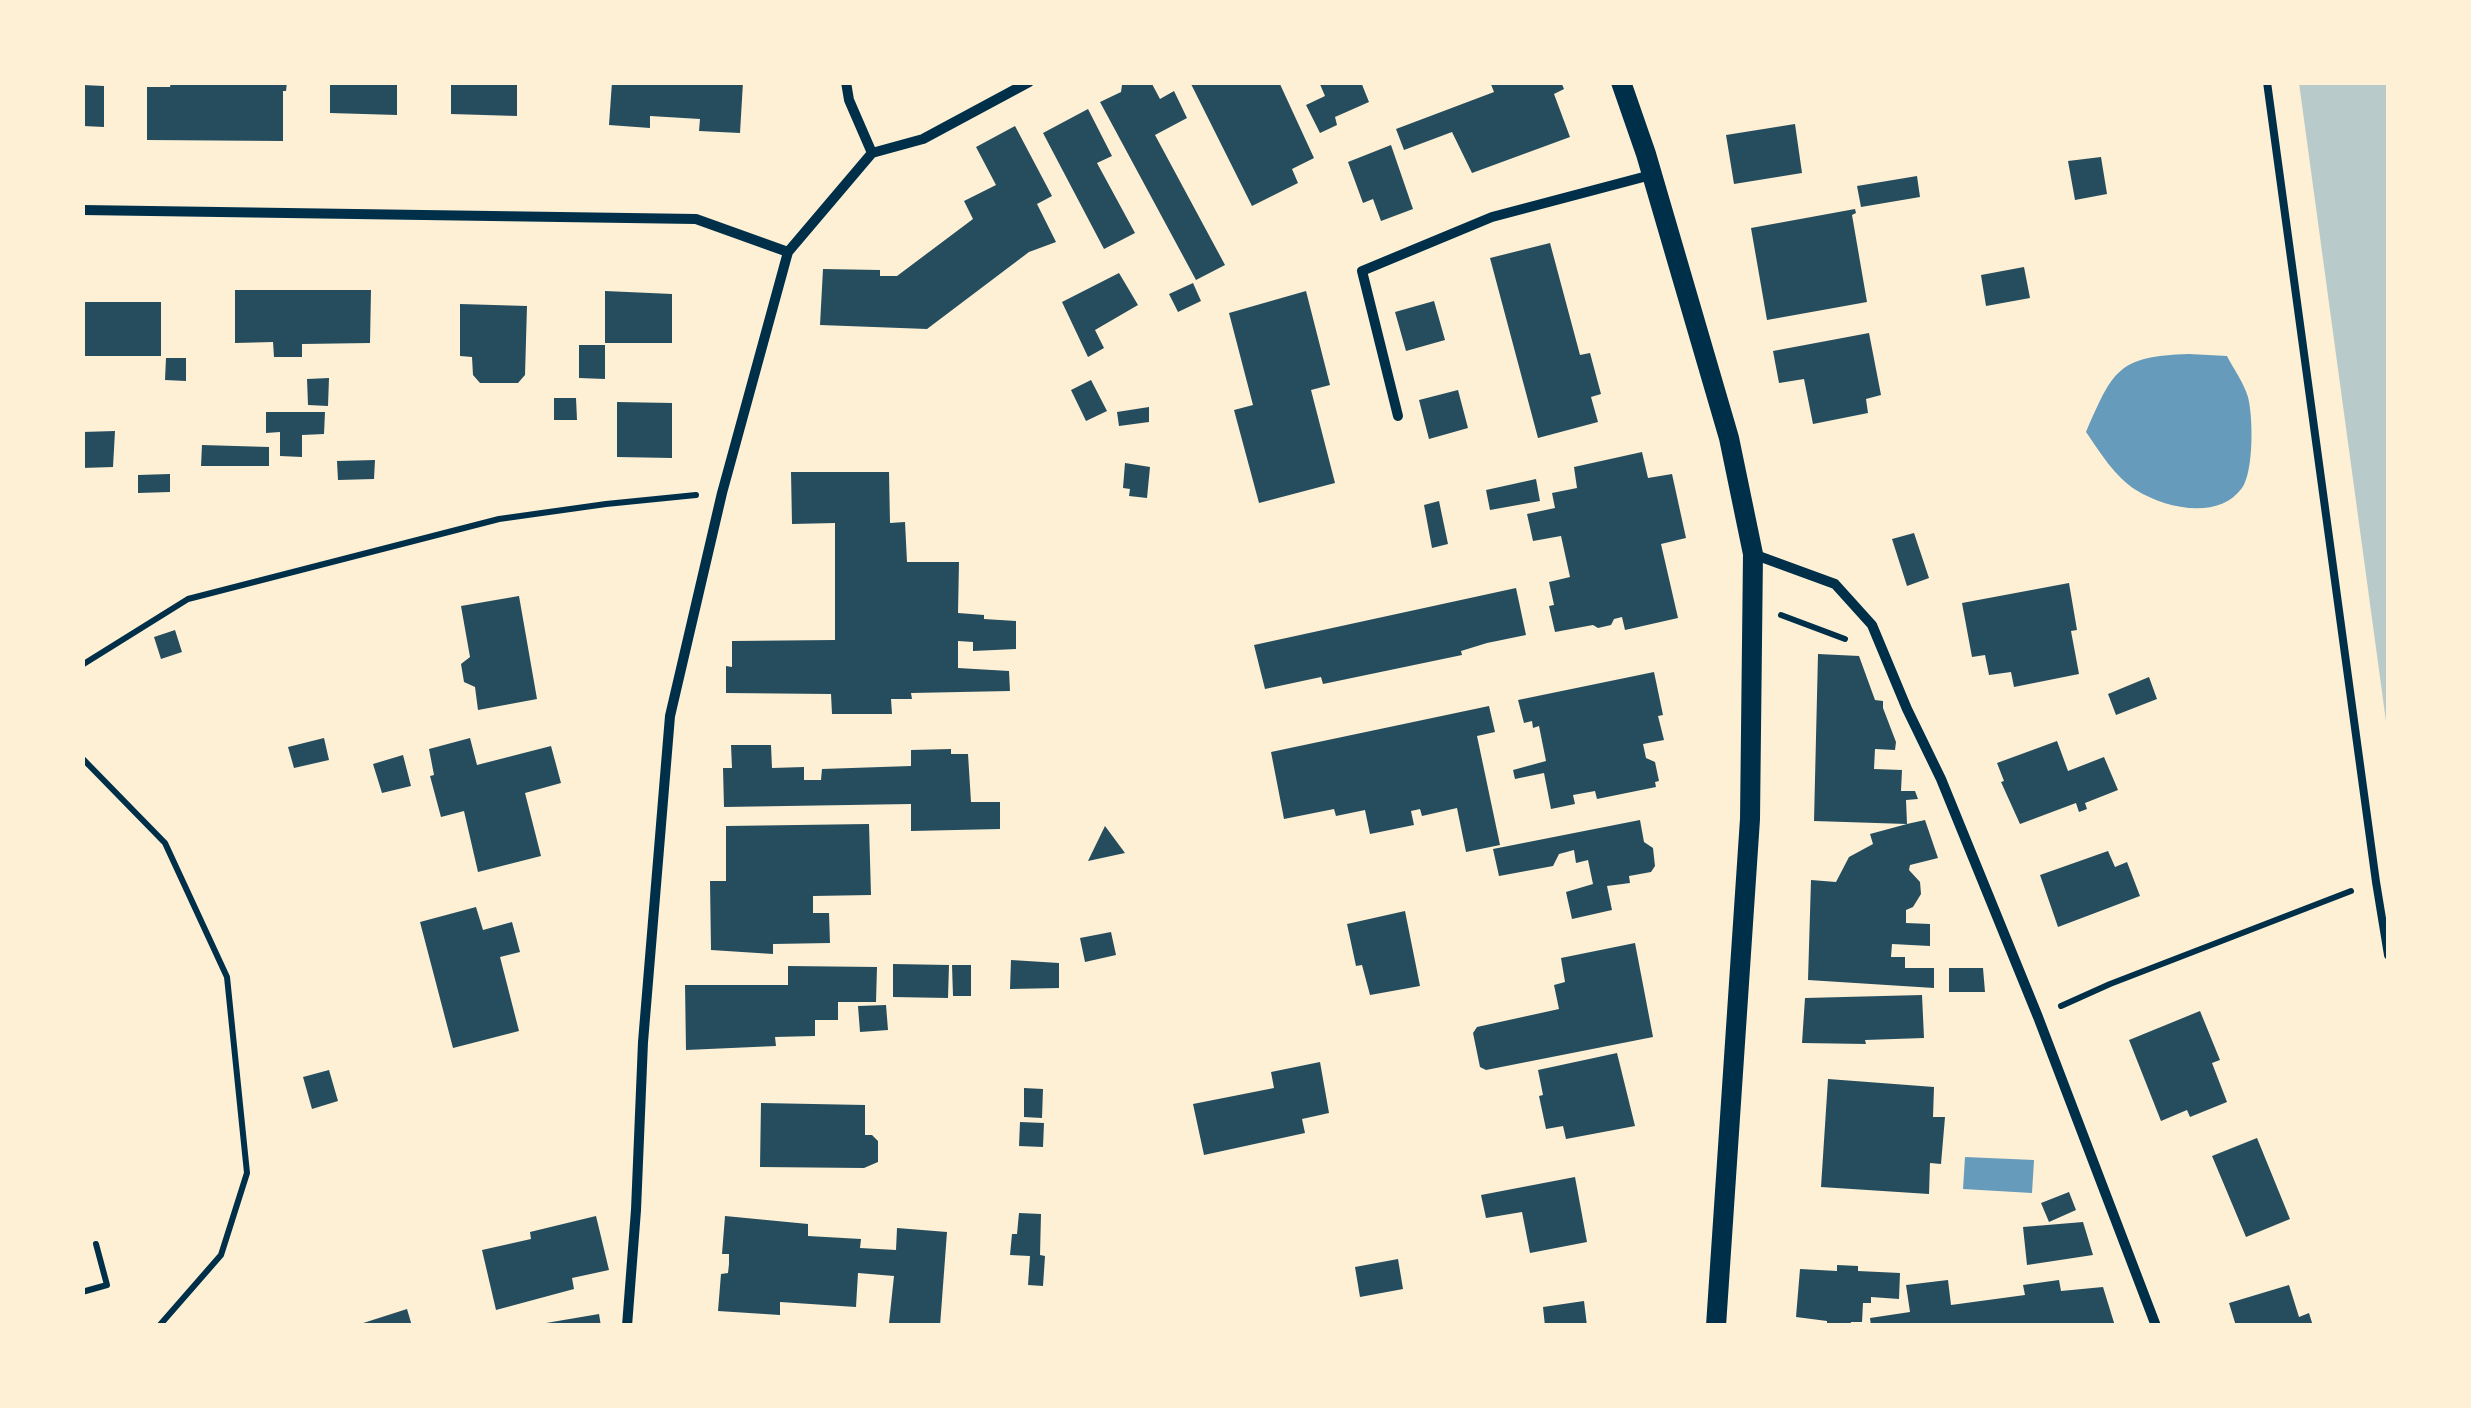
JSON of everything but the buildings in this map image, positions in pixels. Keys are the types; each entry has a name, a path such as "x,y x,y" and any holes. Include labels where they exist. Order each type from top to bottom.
{"main road":[{"path":"1621,82 1729,438 1753,554 1750,819 1716,1326"}],"street":[{"path":"846,82 849,100 872,153"},
{"path":"627,1326 643,1042 670,716 722,493 788,252 872,153 923,139 1030,82"},
{"path":"1398,416 1362,271 1492,217 1652,175"},
{"path":"82,210 696,219 788,252"},
{"path":"1753,554 1834,584 1872,625 1941,779 2038,1017 2156,1326"}],"lane":[{"path":"2267,82 2388,955"}],"path":[{"path":"82,664 188,599 500,519 722,493"},
{"path":"1752,604 1883,653"},
{"path":"82,758 164,843 227,977 247,1173 220,1254 159,1326"},
{"path":"2038,1017 2110,984 2376,882"},
{"path":"82,1292 107,1285 96,1244"}],"shaded area":[{"path":"2299,83 2386,83 2388,736"}],"water":[{"path":"2227,356 2250,406 2246,480 2232,498 2206,508 2161,502 2128,485 2086,432 2103,394 2121,371 2146,358"},
{"path":"1965,1157 2034,1160 2032,1193 1963,1189"}]}
